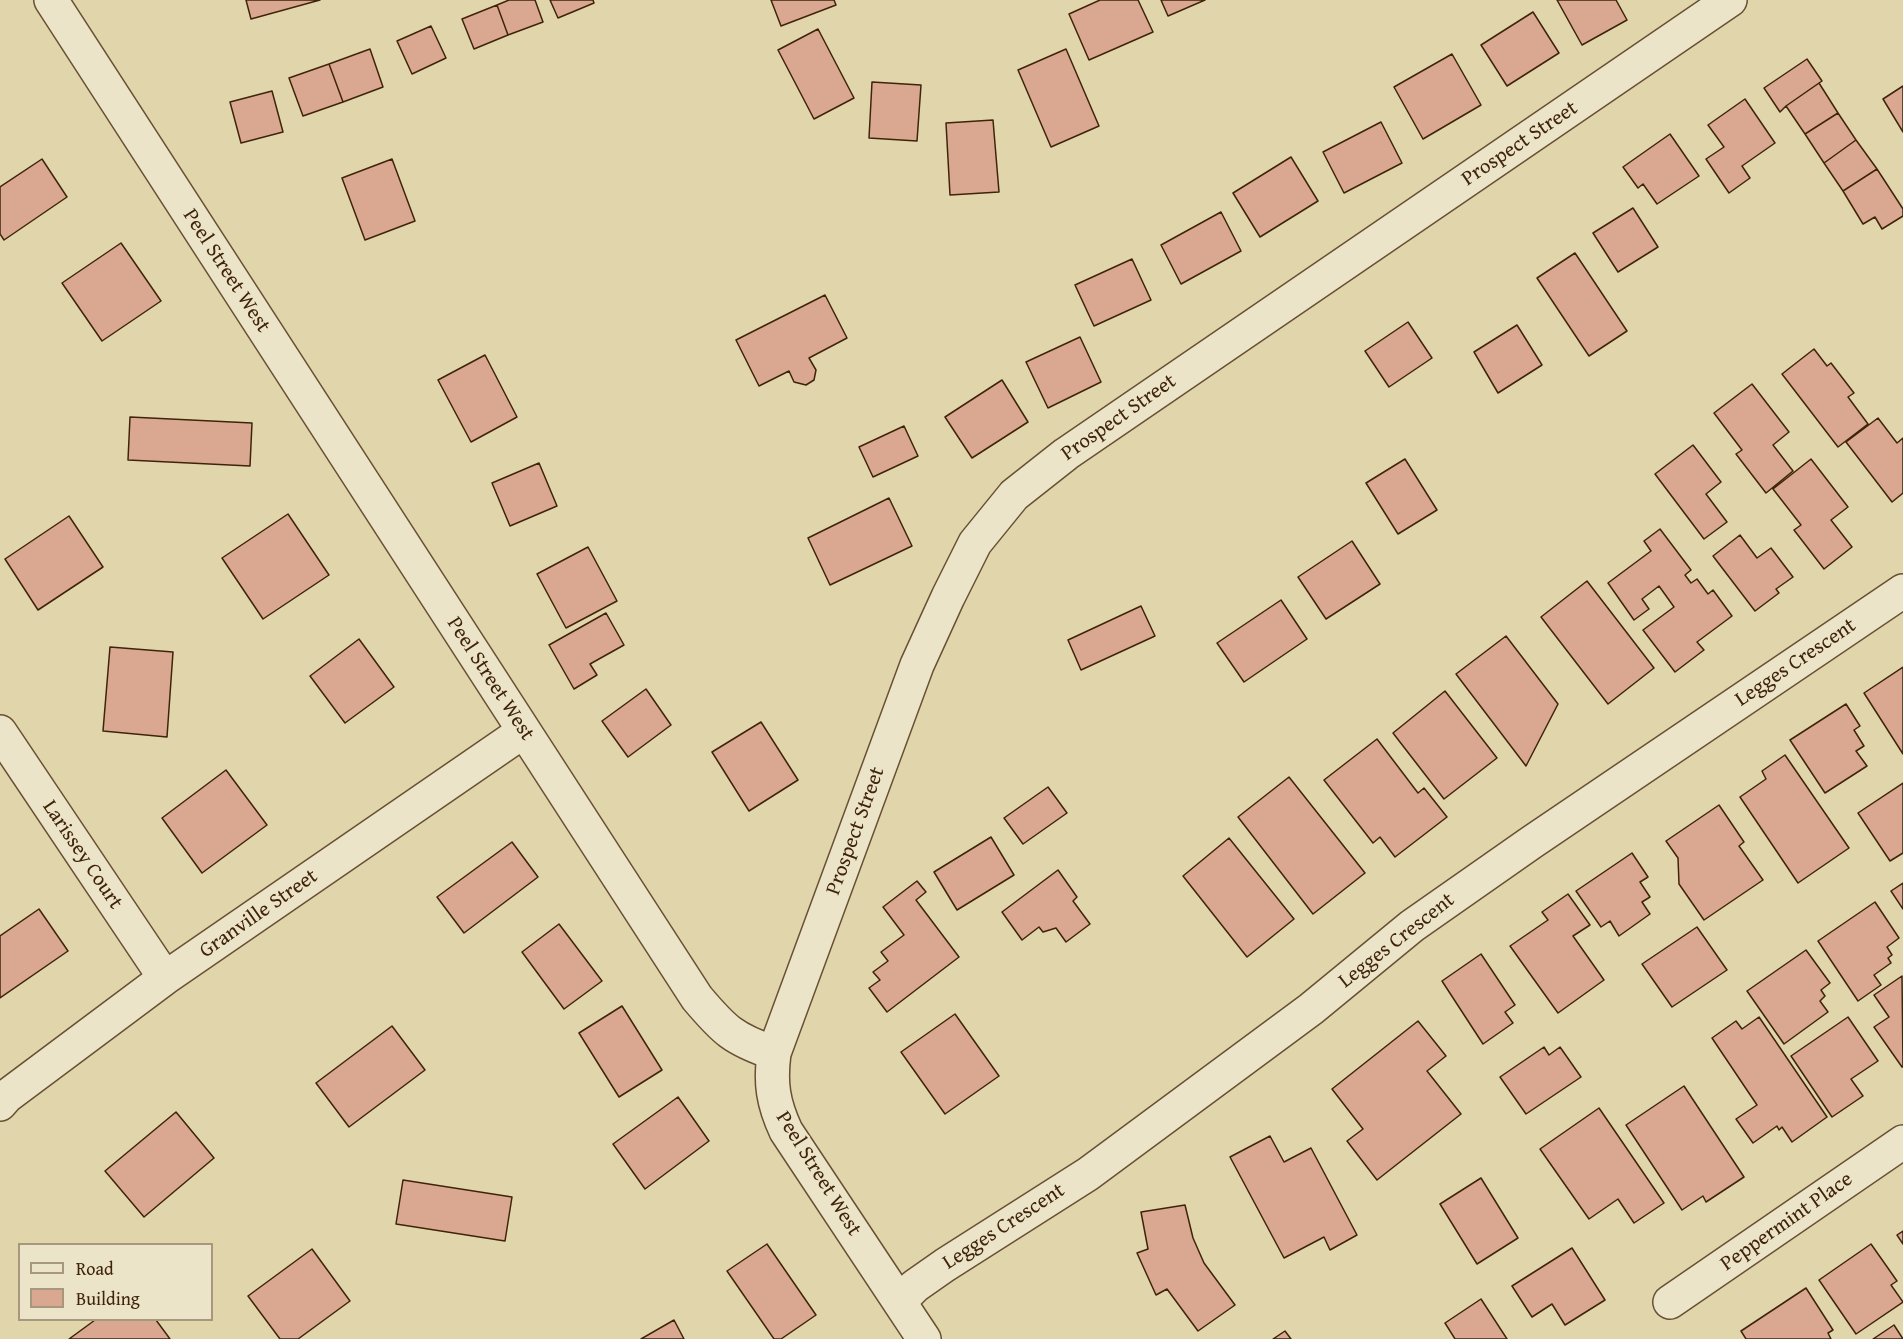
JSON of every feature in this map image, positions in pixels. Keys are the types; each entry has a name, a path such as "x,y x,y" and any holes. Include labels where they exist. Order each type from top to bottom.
{"street":[{"name":"Peel Street West","path":"51,0 697,998 720,1025 734,1036 774,1053 771,1075 773,1093 777,1111 786,1131 924,1339"},
{"name":"Prospect Street","path":"774,1053 917,664 975,543 1014,495 1066,454 1688,12 1730,0"},
{"name":"Legges Crescent","path":"900,1302 915,1286 945,1264 1088,1174 1311,1009 1412,926 1903,591"},
{"name":"Granville Street","path":"0,1104 7,1096 165,978 524,731"},
{"name":"Larissey Court","path":"0,732 165,978"},
{"name":"Peppermint Place","path":"1670,1302 1903,1142"}],"building":[{"path":"246,0 320,0 251,19"},
{"path":"509,0 535,0 543,22 508,35 497,5"},
{"path":"550,0 593,0 594,3 558,18"},
{"path":"771,0 834,0 836,5 781,26"},
{"path":"1100,0 1138,0 1153,32 1089,60 1069,14"},
{"path":"1161,0 1205,0 1168,16"},
{"path":"1557,0 1616,0 1627,20 1582,45"},
{"path":"497,5 508,35 474,49 462,19"},
{"path":"1533,12 1559,53 1507,86 1481,45"},
{"path":"431,26 446,58 412,74 397,41"},
{"path":"818,29 854,98 814,119 778,50"},
{"path":"370,49 383,87 343,102 329,64"},
{"path":"1066,49 1099,126 1051,147 1018,70"},
{"path":"1452,54 1481,105 1423,139 1394,87"},
{"path":"1807,59 1822,81 1780,112 1764,88"},
{"path":"329,64 343,102 303,116 289,78"},
{"path":"872,82 921,85 917,141 869,138"},
{"path":"1819,83 1838,113 1805,134 1786,106"},
{"path":"1903,86 1903,132 1883,99"},
{"path":"272,91 283,132 241,143 230,102"},
{"path":"1745,99 1775,143 1742,166 1750,178 1729,193 1706,159 1724,147 1708,125"},
{"path":"1838,113 1856,140 1824,163 1805,134"},
{"path":"993,120 999,192 950,195 946,123"},
{"path":"1381,122 1402,163 1344,193 1323,152"},
{"path":"1670,134 1699,176 1657,204 1643,184 1638,188 1623,167"},
{"path":"1856,140 1877,169 1843,191 1824,163"},
{"path":"1291,157 1318,201 1260,237 1233,193"},
{"path":"42,159 67,197 4,240 0,234 0,187"},
{"path":"392,159 415,221 365,240 342,178"},
{"path":"1877,169 1903,209 1903,216 1882,229 1875,217 1863,224 1843,191"},
{"path":"1633,208 1658,247 1618,272 1593,233"},
{"path":"1221,212 1241,251 1181,284 1161,245"},
{"path":"121,243 161,301 102,341 62,283"},
{"path":"1575,253 1627,331 1589,356 1537,278"},
{"path":"1132,259 1151,300 1094,326 1075,285"},
{"path":"825,295 847,338 809,358 816,370 814,380 806,385 794,382 789,371 759,386 736,340"},
{"path":"1408,322 1432,358 1389,387 1365,351"},
{"path":"1517,325 1542,365 1498,393 1474,352"},
{"path":"1080,337 1101,382 1048,408 1026,362"},
{"path":"1814,349 1827,366 1831,363 1854,393 1848,397 1868,424 1838,447 1782,374"},
{"path":"485,355 517,417 471,442 438,380"},
{"path":"1002,380 1028,422 972,458 945,417"},
{"path":"1752,384 1789,432 1773,445 1793,471 1766,493 1736,454 1742,450 1714,413"},
{"path":"130,417 252,423 250,466 128,460"},
{"path":"1878,418 1897,443 1903,438 1903,493 1892,502 1846,442"},
{"path":"904,426 918,456 873,477 859,447"},
{"path":"1693,445 1721,482 1706,494 1727,522 1704,539 1655,474"},
{"path":"1405,459 1437,510 1398,534 1366,483"},
{"path":"1811,459 1848,507 1831,520 1852,547 1824,569 1794,530 1801,525 1773,489"},
{"path":"539,463 557,506 510,526 492,483"},
{"path":"889,498 912,546 830,585 808,538"},
{"path":"288,514 329,575 263,619 222,558"},
{"path":"69,516 103,567 38,610 5,559"},
{"path":"1660,529 1691,570 1685,575 1691,583 1697,579 1708,594 1713,590 1732,616 1697,642 1704,650 1675,672 1643,630 1674,607 1659,586 1642,599 1649,609 1634,620 1608,583 1651,551 1644,541"},
{"path":"1740,535 1757,558 1771,548 1793,577 1776,589 1779,593 1755,611 1713,556"},
{"path":"1352,541 1380,584 1326,619 1298,577"},
{"path":"588,547 617,601 566,628 537,574"},
{"path":"1587,581 1654,668 1608,704 1541,617"},
{"path":"1281,600 1307,639 1244,682 1217,643"},
{"path":"1141,606 1155,636 1081,670 1068,640"},
{"path":"606,613 624,645 590,664 597,675 574,689 549,645"},
{"path":"1506,636 1558,704 1526,766 1456,674"},
{"path":"359,639 394,687 345,723 310,676"},
{"path":"110,647 173,652 167,737 103,731"},
{"path":"1903,667 1903,754 1864,693"},
{"path":"646,689 671,725 628,757 602,721"},
{"path":"1445,691 1497,758 1444,799 1393,733"},
{"path":"1846,704 1860,726 1854,730 1864,746 1856,751 1867,766 1825,793 1790,740"},
{"path":"761,722 798,780 749,811 712,752"},
{"path":"1377,739 1418,793 1424,788 1447,817 1395,857 1380,837 1373,843 1324,780"},
{"path":"1785,755 1849,848 1798,883 1740,797 1766,779 1762,771"},
{"path":"226,770 267,825 202,873 162,818"},
{"path":"1289,777 1365,873 1313,914 1238,817"},
{"path":"1903,783 1903,853 1890,861 1858,813"},
{"path":"1048,787 1067,813 1023,844 1004,818"},
{"path":"1719,805 1744,842 1739,846 1763,880 1704,920 1679,884 1678,858 1666,841"},
{"path":"991,837 1014,875 957,910 934,872"},
{"path":"1229,838 1294,919 1247,957 1183,876"},
{"path":"512,842 538,877 464,933 437,897"},
{"path":"1632,853 1648,877 1640,882 1650,897 1642,902 1650,914 1619,936 1610,921 1601,927 1576,891"},
{"path":"1058,870 1077,897 1073,901 1090,924 1066,942 1056,928 1043,932 1039,927 1022,940 1002,912"},
{"path":"917,881 926,892 916,900 959,957 887,1012 869,988 880,980 873,972 888,961 881,952 904,935 883,907"},
{"path":"1903,883 1903,909 1891,891"},
{"path":"1568,894 1590,925 1573,936 1604,980 1558,1013 1510,946 1548,920 1542,912"},
{"path":"1875,902 1899,938 1887,947 1892,955 1888,958 1891,963 1874,975 1881,985 1858,1001 1818,941"},
{"path":"39,909 68,951 0,998 0,936"},
{"path":"559,924 602,981 564,1009 522,952"},
{"path":"1697,927 1727,970 1672,1007 1642,964"},
{"path":"1806,950 1830,983 1821,990 1825,996 1820,1001 1828,1012 1784,1044 1747,991"},
{"path":"1481,954 1515,1005 1505,1012 1513,1023 1483,1044 1442,981"},
{"path":"1902,976 1903,1067 1874,1027 1889,1017 1874,995"},
{"path":"622,1006 662,1070 619,1097 579,1033"},
{"path":"955,1014 999,1076 945,1114 901,1052"},
{"path":"1759,1017 1827,1117 1792,1142 1782,1127 1779,1130 1777,1126 1753,1143 1736,1119 1757,1105 1712,1038 1736,1021 1742,1029"},
{"path":"1848,1017 1878,1061 1851,1079 1863,1096 1832,1117 1791,1056"},
{"path":"1418,1021 1446,1056 1427,1071 1461,1114 1377,1180 1347,1141 1363,1129 1332,1089"},
{"path":"392,1026 425,1070 349,1127 316,1083"},
{"path":"1544,1047 1549,1055 1560,1047 1581,1077 1526,1114 1500,1077"},
{"path":"1684,1086 1744,1177 1706,1202 1703,1196 1682,1210 1626,1125"},
{"path":"678,1097 709,1141 645,1189 613,1144"},
{"path":"1599,1108 1664,1203 1634,1223 1618,1199 1589,1219 1540,1149"},
{"path":"176,1112 214,1158 144,1217 105,1171"},
{"path":"1270,1136 1284,1162 1311,1148 1357,1235 1330,1250 1324,1237 1284,1258 1230,1157"},
{"path":"1481,1178 1518,1238 1477,1264 1440,1204"},
{"path":"403,1180 512,1197 505,1241 396,1224"},
{"path":"1185,1205 1193,1238 1204,1263 1235,1305 1198,1331 1167,1289 1156,1295 1137,1253 1148,1249 1141,1212"},
{"path":"1903,1231 1903,1244 1897,1235"},
{"path":"767,1244 816,1315 781,1339 774,1339 727,1271"},
{"path":"1871,1244 1897,1281 1891,1285 1903,1302 1856,1334 1819,1280"},
{"path":"1572,1248 1605,1300 1565,1325 1552,1304 1532,1317 1512,1286"},
{"path":"312,1249 350,1301 298,1339 280,1339 248,1296"},
{"path":"1806,1288 1833,1330 1828,1333 1831,1339 1746,1339 1741,1331"},
{"path":"1481,1299 1507,1339 1455,1339 1445,1323"},
{"path":"674,1320 684,1339 641,1339"},
{"path":"94,1321 157,1321 170,1339 69,1339"},
{"path":"1894,1325 1903,1339 1873,1339"},
{"path":"1285,1331 1291,1339 1273,1339"}]}
